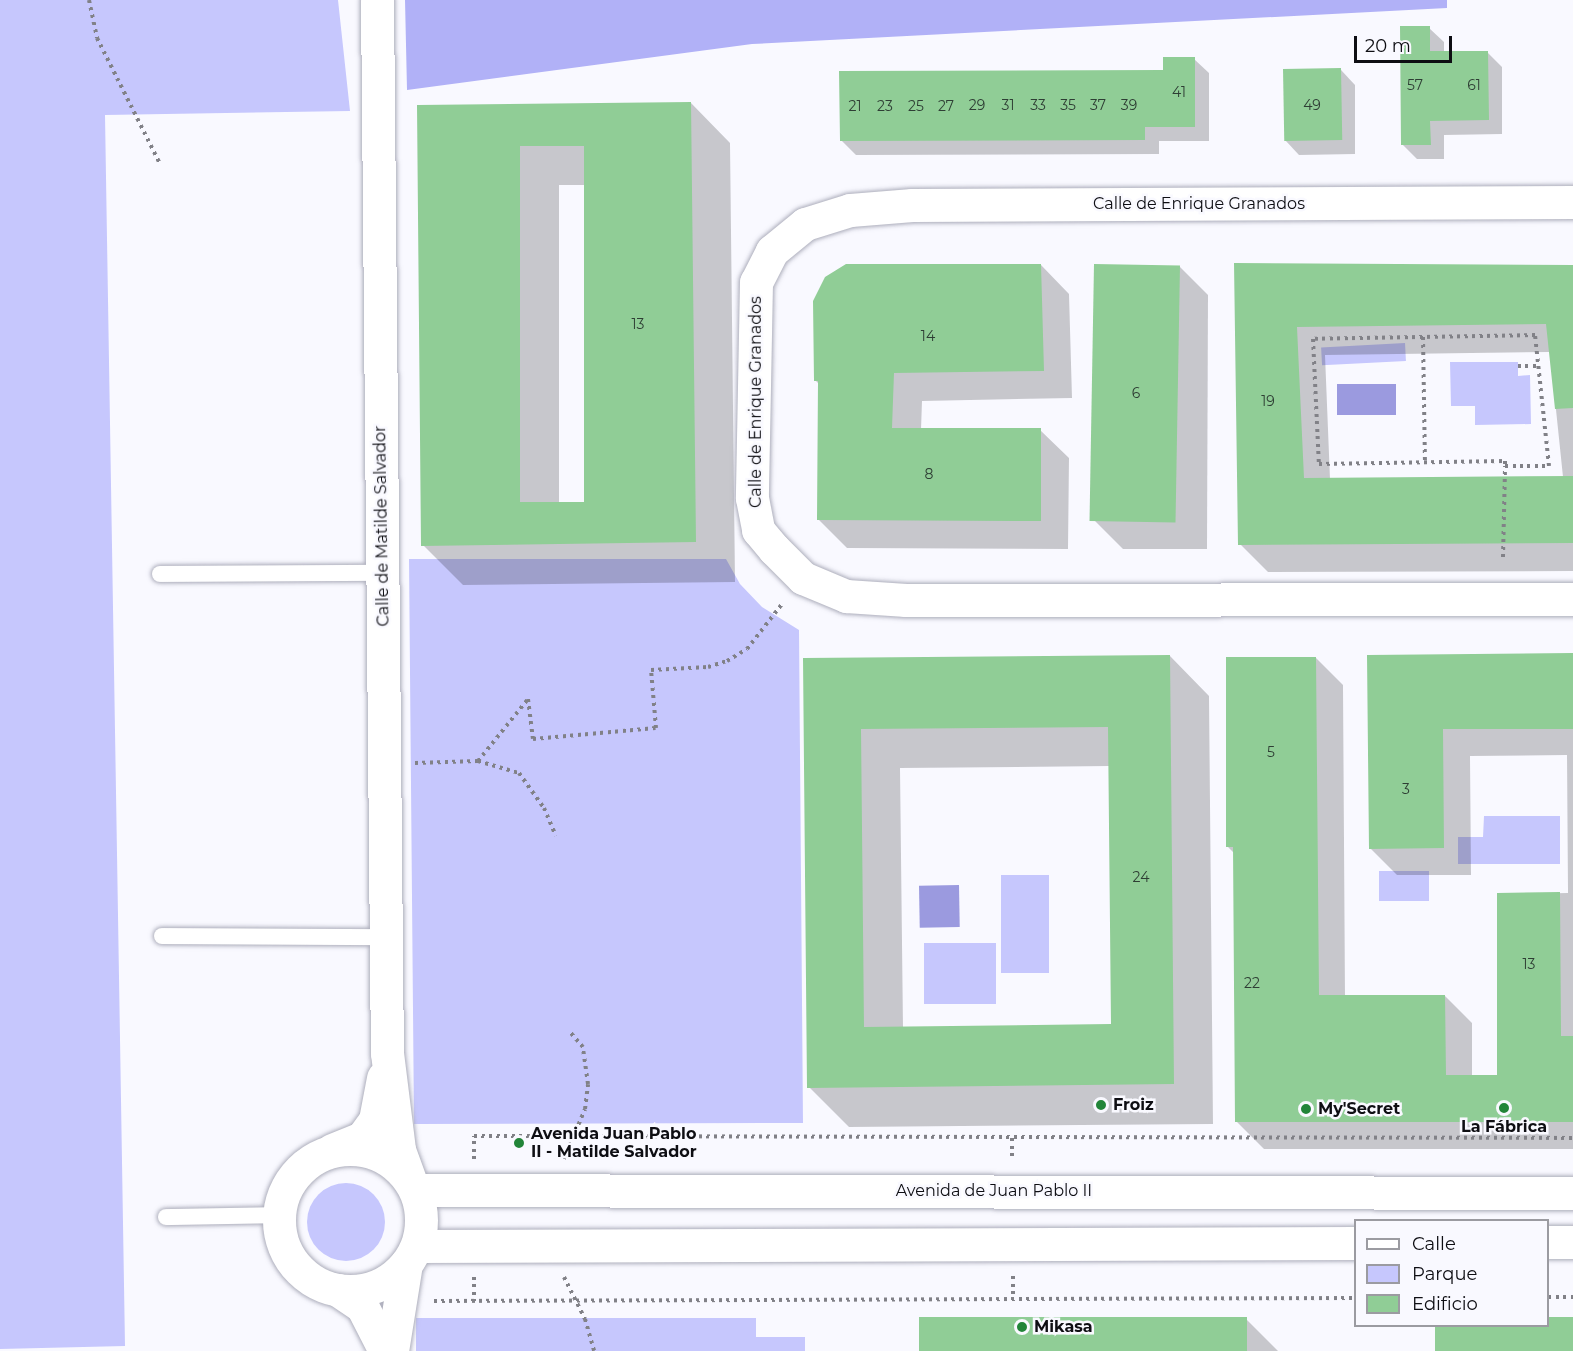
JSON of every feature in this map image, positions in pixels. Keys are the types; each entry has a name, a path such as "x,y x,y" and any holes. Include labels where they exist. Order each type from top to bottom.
{"street":[{"name":"Calle de Matilde Salvador","path":"376,0 387,1053 399,1150 412,1184"},
{"name":"Calle de Enrique Granados","path":"1573,202 912,205 850,210 805,224 772,251 756,282 752,498 758,530 802,578 846,596 906,600 1573,599"},
{"name":"Calle de Matilde Salvador","path":"332,1150 362,1138 375,1120 387,1053"},
{"path":"385,1351 374,1323 362,1306 338,1290 319,1284 289,1257 281,1239 277,1215 293,1176 311,1160 332,1150 353,1148 375,1152 393,1163 412,1184 422,1217 400,1301 392,1351"},
{"name":"Avenida de Juan Pablo II","path":"412,1184 550,1191 1573,1193"},
{"path":"1549,1242 1573,1242"},
{"path":"338,1290 375,1287 412,1255 549,1245 1354,1243"}],"lane":[{"path":"160,574 382,573"},
{"path":"162,936 386,938"},
{"path":"166,1217 277,1215"}],"path":[{"path":"89,0 97,38 160,164"},
{"path":"1503,557 1505,461 1319,464 1313,339 1535,335 1549,466 1505,466"},
{"path":"1423,337 1425,462"},
{"path":"1518,366 1538,366"},
{"path":"477,761 528,699 533,739 656,728 651,670 708,667 727,661 747,649 802,578"},
{"path":"384,763 477,761 519,773 544,808 556,836"},
{"path":"550,1191 585,1109 588,1084 583,1047 569,1031"},
{"path":"474,1136 1573,1138"},
{"path":"549,1245 585,1319 594,1351"},
{"path":"1549,1298 1573,1297"},
{"path":"400,1301 1354,1298"}],"green space":[{"path":"0,0 338,0 350,111 105,115 125,1346 0,1349"},
{"path":"1405,343 1406,361 1322,365 1321,347"},
{"path":"1450,362 1518,362 1518,376 1530,375 1531,424 1475,425 1475,406 1451,406"},
{"path":"409,559 726,559 740,584 762,607 799,630 803,1123 414,1124"},
{"path":"1484,816 1560,816 1560,864 1458,864 1458,837 1483,837"},
{"path":"1379,871 1429,871 1429,901 1379,901"},
{"path":"1001,875 1049,875 1049,973 1001,973"},
{"path":"924,943 996,943 996,1004 924,1004"},
{"path":"346,1183 361,1186 373,1195 382,1207 385,1222 382,1237 373,1249 361,1258 346,1261 331,1258 319,1249 310,1237 307,1222 310,1207 319,1195 331,1186"},
{"path":"416,1318 756,1318 756,1337 805,1337 805,1351 416,1351"}],"shaded area":[{"path":"405,0 1447,0 1447,8 752,44 407,90"},
{"path":"1337,384 1396,384 1396,415 1337,415"},
{"path":"959,885 960,927 920,928 919,886"}],"building":[{"path":"1400,26 1430,26 1430,51 1488,51 1489,120 1430,121 1431,145 1401,145"},
{"path":"1163,57 1195,57 1195,127 1145,127 1145,140 840,141 839,71 1163,70"},
{"path":"1341,68 1342,140 1284,141 1283,69"},
{"path":"691,102 696,542 421,546 417,105","holes":["520,146 584,146 584,502 520,502"]},
{"path":"1234,263 1573,265 1573,408 1555,409 1546,324 1297,327 1304,478 1573,476 1573,543 1238,545"},
{"path":"846,264 1041,264 1044,371 894,373 892,428 1041,428 1041,521 817,520 818,381 814,381 813,301 825,277"},
{"path":"1094,264 1180,266 1176,522 1090,521"},
{"path":"1573,653 1573,729 1443,729 1444,848 1369,849 1367,655"},
{"path":"1170,655 1174,1084 807,1088 803,658","holes":["1108,727 1111,1024 864,1027 861,729"]},
{"path":"1226,657 1316,657 1319,995 1445,995 1446,1075 1497,1075 1497,893 1560,892 1561,1036 1573,1036 1573,1122 1235,1122 1233,847 1226,847"},
{"path":"919,1317 1247,1317 1247,1351 919,1351"},
{"path":"1549,1317 1573,1317 1573,1351 1435,1351 1435,1327 1549,1327"}],"place":[{"name":"Froiz","path":"1101,1105"},
{"name":"La Fábrica","path":"1504,1108"},
{"name":"My'Secret","path":"1306,1109"},
{"name":"Avenida Juan Pablo II - Matilde Salvador","path":"519,1143"},
{"name":"Mikasa","path":"1022,1327"}]}
